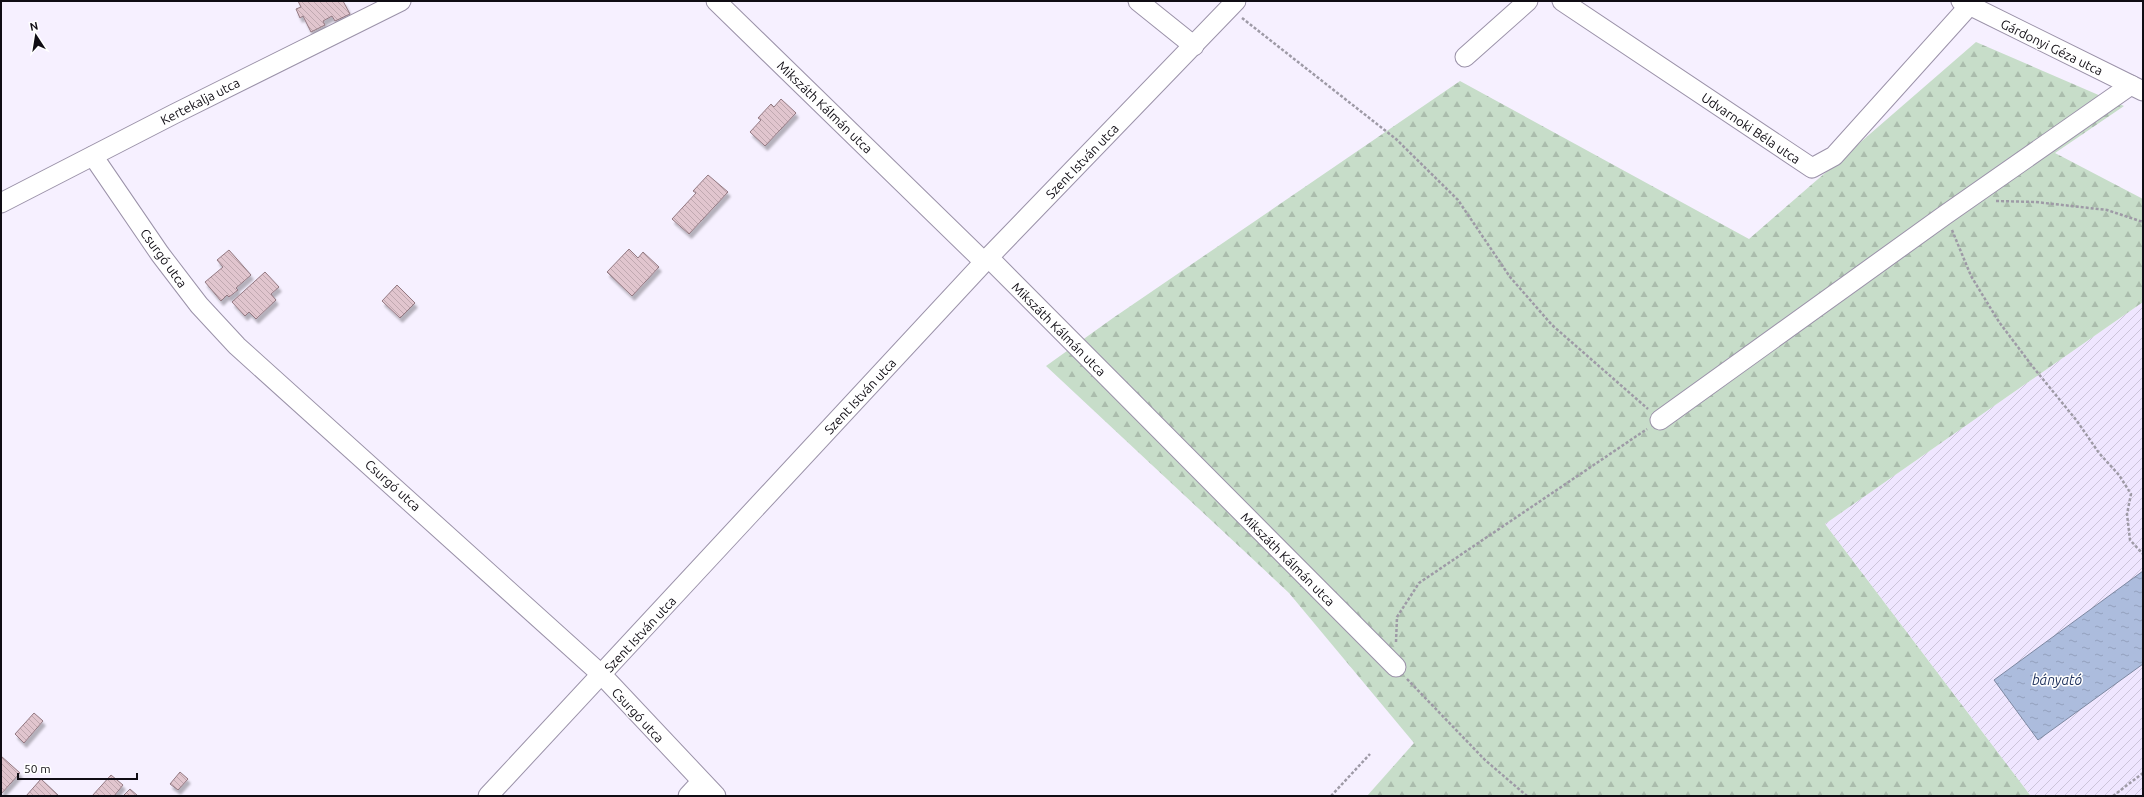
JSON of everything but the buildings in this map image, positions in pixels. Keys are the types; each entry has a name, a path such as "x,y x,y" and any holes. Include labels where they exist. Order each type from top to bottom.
{"street":[{"name":"Kertekalja utca","path":"1,203 401,1"},
{"name":"Mikszáth Kálmán utca","path":"716,1 979,257 994,263 1396,667"},
{"path":"1138,1 1194,46"},
{"path":"1465,57 1528,1"},
{"name":"Udvarnoki Béla utca","path":"1562,1 1812,168 1834,156 1965,3"},
{"name":"Gárdonyi Géza utca","path":"1965,3 2137,88"},
{"name":"Szent István utca","path":"488,796 986,260 1232,5"},
{"path":"1660,420 1945,215 2137,88"},
{"name":"Csurgó utca","path":"93,156 160,254 199,305 237,346 602,675 701,782 716,796"},
{"path":"688,796 701,782"}],"path":[{"path":"1232,5 1396,139 1458,200 1510,277 1552,325 1660,420 1419,583 1397,617 1396,667 1485,760 1527,796"},
{"path":"1967,200 2036,202 2107,210 2143,222"},
{"path":"1945,215 1971,276 1999,322 2077,421 2099,453 2119,475 2131,494 2127,514 2130,540 2143,554"},
{"path":"1331,796 1370,754"},
{"path":"2113,796 2143,773"}],"shaded area":[{"path":"2143,302 2143,796 2030,795 1825,524"}],"green space":[{"path":"1976,42 2124,106 2055,153 2143,199 2143,302 1825,524 2030,795 2034,796 1367,796 1414,743 1289,593 1046,366 1113,318 1460,81 1749,239"}],"water":[{"name":"bányató","path":"2143,571 2143,664 2038,740 1994,680"}]}
